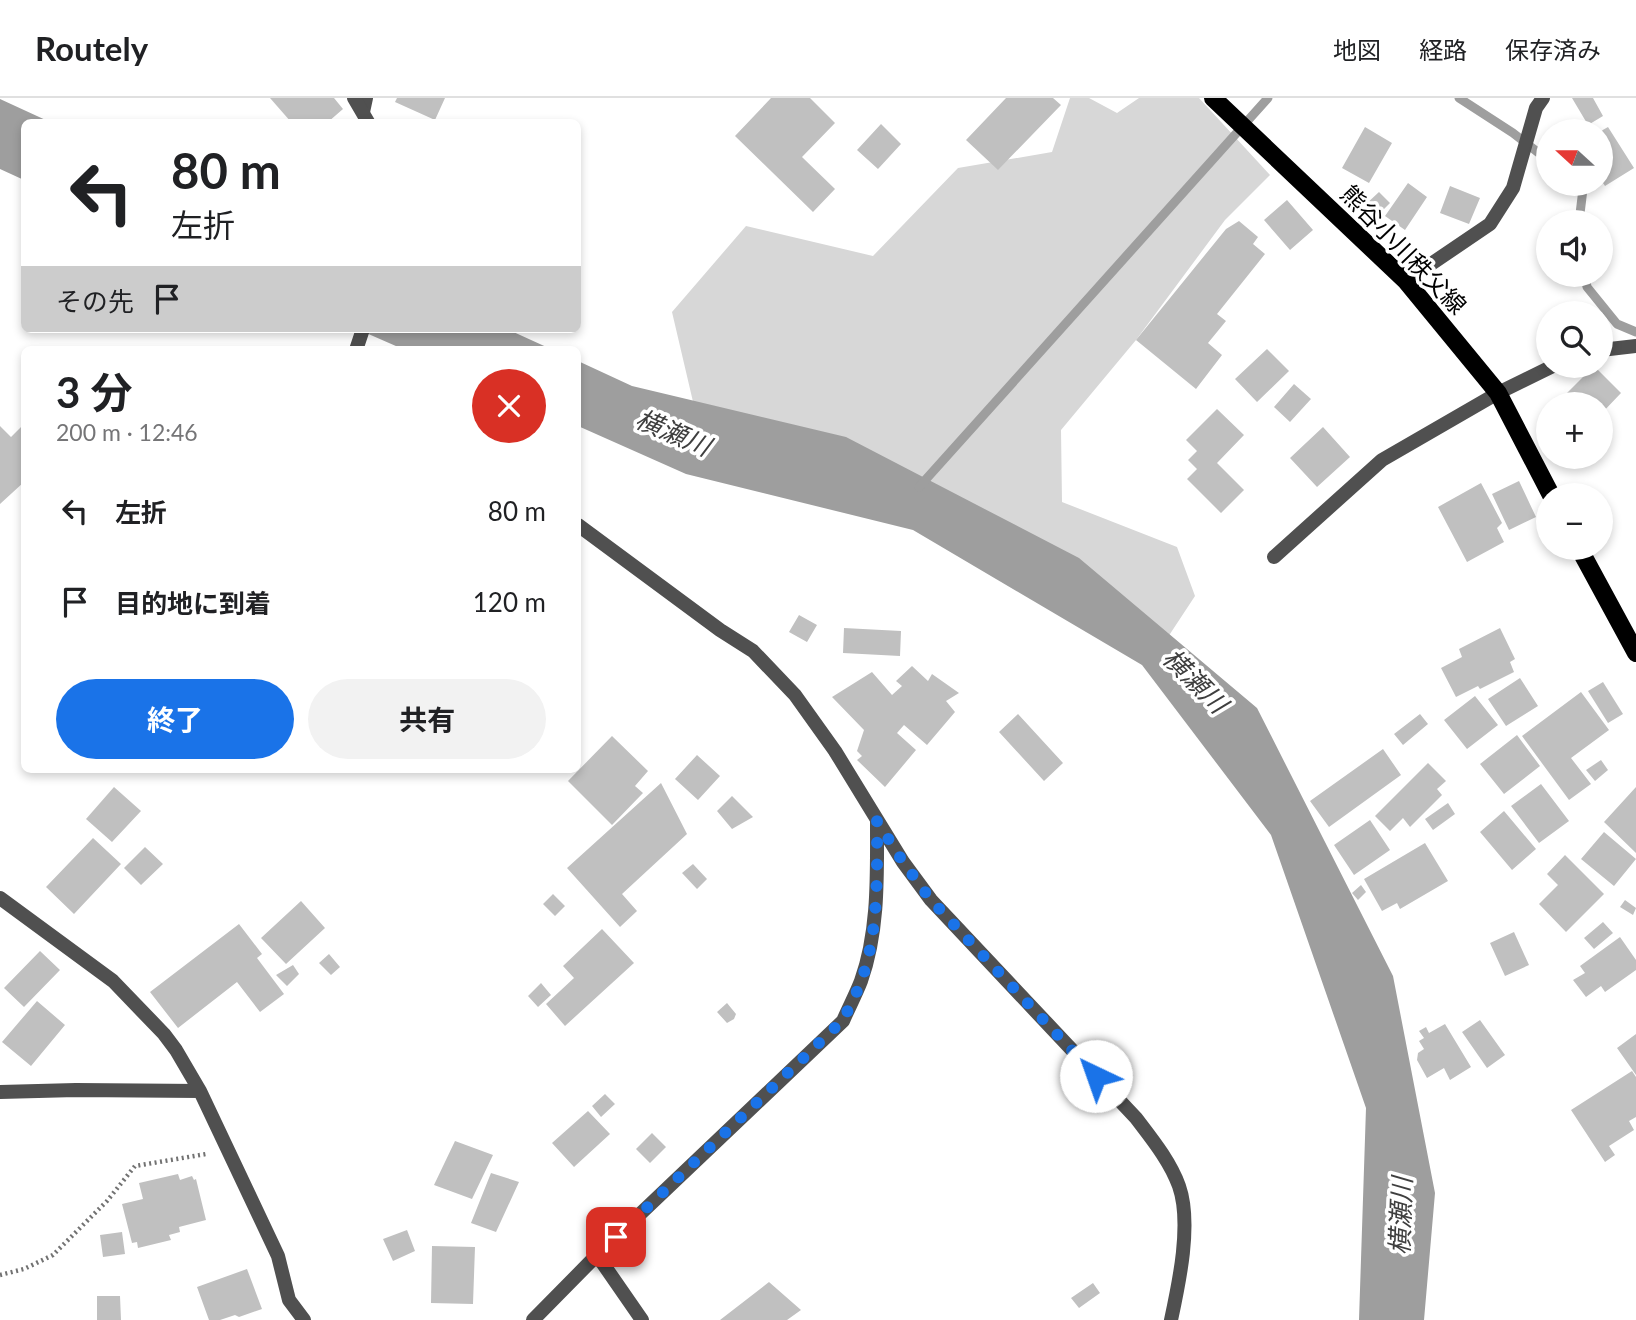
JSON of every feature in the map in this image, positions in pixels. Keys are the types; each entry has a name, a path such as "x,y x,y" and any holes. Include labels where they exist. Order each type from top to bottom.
{"main road":[{"name":"熊谷小川秩父線","path":"1213,98 1406,281 1498,393 1545,483"},
{"path":"1586,560 1636,653"}],"street":[{"path":"354,98 366,111"},
{"path":"1406,281 1490,224 1513,187 1536,108 1543,98"},
{"path":"1613,348 1636,346"},
{"path":"1274,556 1382,460 1498,393 1536,374"},
{"path":"581,527 752,652 795,695 835,751 903,862 931,900 1136,1118 1164,1156 1180,1188 1184,1225 1182,1264 1171,1320"},
{"path":"533,1320 597,1255 843,1020 862,980 873,926 877,821"},
{"path":"0,898 113,981 164,1034 200,1091 278,1256 289,1300 303,1320"},
{"path":"0,1092 200,1091"},
{"path":"597,1255 642,1320"}],"path":[{"path":"0,1275 24,1269 53,1255 107,1201 135,1166 228,1151"}],"shaded area":[{"path":"1070,98 1089,98 1117,113 1139,98 1199,98 1270,175 1225,220 1136,340 1061,430 1062,502 1177,547 1195,596 1168,637 694,406 672,312 746,226 873,256 958,168 1052,152"}],"water":[{"path":"0,99 43,119 21,119 21,179 0,169"},
{"path":"366,333 516,333 544,346 396,346"},
{"name":"横瀬川","path":"581,362 632,386 846,437 1079,558 1257,708 1393,976 1435,1193 1424,1320 1359,1320 1366,1108 1271,835 1142,665 913,530 686,474 581,427"}],"building":[{"path":"270,98 334,98 343,109 331,119 288,119"},
{"path":"397,98 445,98 435,119 395,102"},
{"path":"771,98 810,98 835,123 802,157 835,189 813,212 735,136"},
{"path":"1006,98 1053,98 1061,105 998,170 966,140"},
{"path":"1572,98 1593,98 1603,116 1598,119 1584,119"},
{"path":"881,124 901,144 878,169 857,150"},
{"path":"1365,127 1392,143 1369,183 1342,168"},
{"path":"1614,136 1634,168 1614,180"},
{"path":"1408,183 1427,197 1405,230 1385,216"},
{"path":"1450,186 1480,198 1469,224 1440,213"},
{"path":"1379,192 1390,203 1376,217 1365,205"},
{"path":"1287,200 1313,230 1290,250 1264,220"},
{"path":"1239,221 1258,237 1253,244 1265,254 1217,314 1226,321 1208,343 1222,355 1196,389 1136,340 1226,229"},
{"path":"1267,349 1289,371 1257,402 1235,379"},
{"path":"1582,378 1606,378 1621,393 1613,401 1613,392 1568,392"},
{"path":"1294,384 1311,399 1290,422 1274,407"},
{"path":"1217,409 1244,435 1217,463 1244,490 1221,513 1187,479 1197,469 1188,460 1197,451 1186,440"},
{"path":"0,426 11,437 21,427 21,485 0,504"},
{"path":"1323,427 1350,457 1317,487 1290,458"},
{"path":"1519,481 1536,517 1509,530 1492,494"},
{"path":"1481,483 1502,523 1497,528 1504,542 1467,562 1438,507"},
{"path":"799,615 817,625 807,642 789,632"},
{"path":"844,628 901,631 900,656 843,653"},
{"path":"1500,628 1515,659 1510,662 1514,672 1480,689 1478,686 1456,697 1441,668 1462,657 1459,649"},
{"path":"912,666 928,681 932,674 959,693 946,701 955,712 927,745 904,725 897,733 916,750 885,787 857,760 862,756 857,751 864,730 832,697 872,672 892,695 902,686 896,681"},
{"path":"1520,678 1538,706 1506,726 1488,699"},
{"path":"1603,682 1623,714 1608,723 1588,691"},
{"path":"1581,692 1609,730 1571,758 1591,784 1569,800 1522,736"},
{"path":"1475,696 1498,725 1467,749 1444,720"},
{"path":"1018,714 1063,763 1044,781 999,732"},
{"path":"1420,714 1428,724 1403,745 1394,734"},
{"path":"1517,735 1540,766 1504,794 1480,764"},
{"path":"612,736 648,771 635,786 643,793 612,825 568,781 576,773 581,773 581,768"},
{"path":"1383,749 1401,775 1329,827 1310,801"},
{"path":"697,755 720,776 698,800 675,779"},
{"path":"1601,760 1608,770 1595,781 1586,770"},
{"path":"1428,763 1446,781 1437,789 1442,795 1410,827 1403,818 1390,831 1375,816"},
{"path":"661,783 687,834 622,894 637,911 620,927 567,868"},
{"path":"1541,784 1569,821 1539,843 1511,806"},
{"path":"114,787 141,811 112,842 86,819"},
{"path":"1636,787 1636,853 1604,822"},
{"path":"732,796 753,817 732,829 717,811"},
{"path":"1448,803 1455,814 1433,830 1425,819"},
{"path":"1504,811 1536,849 1512,870 1480,832"},
{"path":"1370,820 1390,850 1354,875 1334,845"},
{"path":"1604,832 1636,859 1614,886 1581,859"},
{"path":"93,838 121,864 74,914 46,887"},
{"path":"1425,843 1448,881 1400,909 1397,903 1382,911 1364,879"},
{"path":"145,847 163,864 141,885 124,868"},
{"path":"1565,855 1604,894 1566,932 1539,904 1558,885 1547,874"},
{"path":"693,864 707,879 697,889 682,873"},
{"path":"1361,885 1366,892 1358,900 1352,893"},
{"path":"553,894 565,906 555,916 543,904"},
{"path":"1625,900 1636,908 1633,915 1620,907"},
{"path":"301,901 325,928 286,964 261,938"},
{"path":"1603,922 1613,933 1594,949 1584,938"},
{"path":"239,924 262,954 257,958 284,994 260,1012 237,982 178,1028 150,992"},
{"path":"602,929 634,963 565,1026 546,1004 574,978 563,966"},
{"path":"1514,932 1529,965 1505,976 1490,943"},
{"path":"1620,937 1636,960 1636,970 1605,992 1601,986 1586,997 1573,980 1585,973 1580,966"},
{"path":"40,951 60,970 24,1007 4,988"},
{"path":"329,954 340,967 331,975 319,963"},
{"path":"293,965 299,974 287,986 276,975"},
{"path":"541,983 551,995 538,1007 528,996"},
{"path":"37,1001 65,1025 31,1066 2,1042"},
{"path":"727,1003 736,1014 734,1019 727,1023 717,1012"},
{"path":"1480,1020 1505,1055 1487,1068 1462,1032"},
{"path":"1445,1024 1471,1067 1450,1080 1444,1068 1427,1078 1417,1060 1418,1053 1424,1049 1419,1041 1424,1038 1419,1031 1426,1027 1429,1033"},
{"path":"1636,1034 1636,1075 1617,1048"},
{"path":"1632,1071 1636,1077 1636,1117 1629,1121 1634,1130 1609,1146 1615,1155 1605,1162 1571,1110"},
{"path":"605,1094 615,1104 601,1117 592,1106"},
{"path":"588,1111 610,1134 574,1167 552,1143"},
{"path":"652,1133 666,1147 650,1163 636,1149"},
{"path":"455,1141 493,1155 472,1199 434,1185"},
{"path":"491,1173 519,1182 496,1232 471,1223"},
{"path":"178,1174 180,1180 192,1176 196,1179 206,1220 179,1227 180,1232 169,1235 171,1240 138,1248 137,1242 132,1243 122,1204 143,1199 139,1183"},
{"path":"407,1230 415,1251 393,1261 383,1239"},
{"path":"122,1232 125,1254 103,1257 100,1235"},
{"path":"432,1246 475,1247 473,1304 431,1303"},
{"path":"247,1269 262,1309 239,1317 235,1315 209,1320 197,1287"},
{"path":"769,1282 801,1310 787,1320 720,1320"},
{"path":"1093,1283 1100,1293 1079,1308 1071,1298"},
{"path":"97,1296 120,1296 121,1320 97,1320"}],"waterway":[{"path":"919,487 1268,98"},
{"path":"1459,98 1536,151"},
{"path":"1580,210 1582,196"},
{"path":"1587,287 1617,324 1636,332"}],"route":[{"path":"616,1237 843,1020 862,980 873,926 877,821 931,900 1096,1076"}]}
